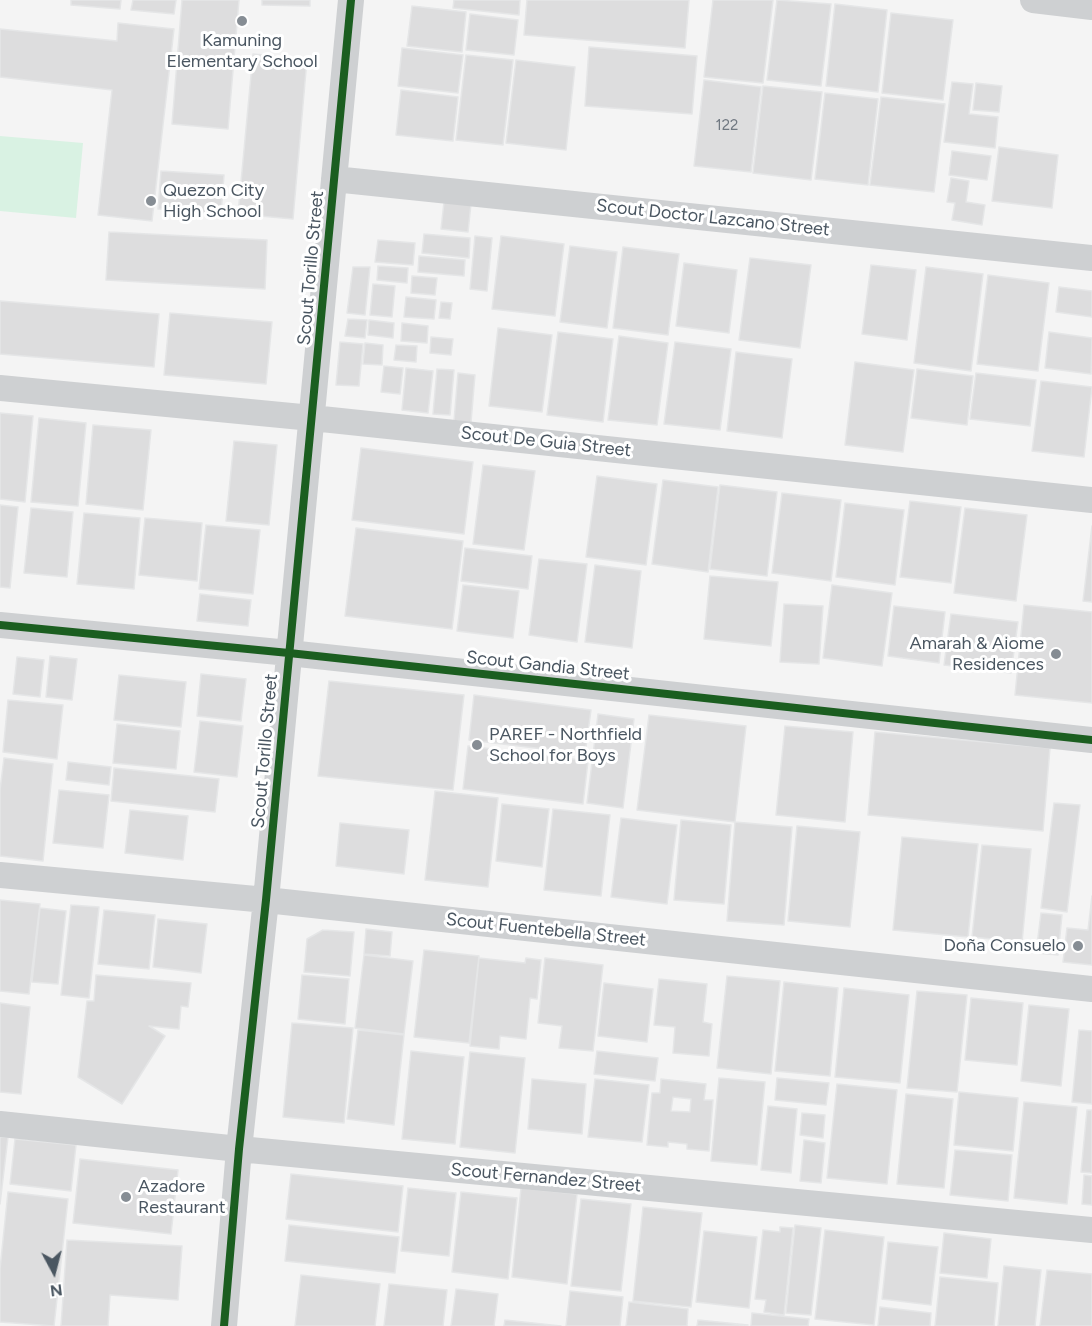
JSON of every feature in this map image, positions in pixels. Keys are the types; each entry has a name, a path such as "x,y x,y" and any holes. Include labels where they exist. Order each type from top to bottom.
{"street":[{"name":"Scout Torillo Street","path":"224,1326 239,1149 266,900 351,0"},
{"path":"1033,0 1092,7"},
{"name":"Scout Doctor Lazcano Street","path":"334,178 1092,258"},
{"name":"Scout De Guia Street","path":"0,388 312,418 1092,500"},
{"name":"Scout Gandia Street","path":"0,625 1092,740"},
{"name":"Scout Fuentebella Street","path":"0,875 266,900 1092,988"},
{"name":"Scout Fernandez Street","path":"0,1124 1092,1230"}],"green space":[{"path":"0,136 83,143 76,218 0,211"}],"building":[{"path":"71,0 121,0 120,9 71,5"},
{"path":"133,0 176,0 174,14 131,10"},
{"path":"182,0 239,0 228,129 172,124"},
{"path":"262,0 310,0 310,6 262,5"},
{"path":"454,0 520,0 519,15 453,8"},
{"path":"527,0 689,0 685,48 524,35"},
{"path":"713,0 773,0 763,83 704,77"},
{"path":"777,0 831,4 821,86 767,80"},
{"path":"835,4 887,10 878,92 826,86"},
{"path":"412,6 466,12 462,52 407,46"},
{"path":"891,13 953,20 943,100 882,93"},
{"path":"470,14 518,20 514,55 466,50"},
{"path":"118,23 174,29 152,221 98,215 112,90 0,77 0,29 117,41"},
{"path":"589,47 697,56 692,114 585,106"},
{"path":"402,48 463,55 458,93 398,86"},
{"path":"253,54 307,59 293,219 238,214"},
{"path":"466,55 513,60 503,145 456,140"},
{"path":"516,60 575,67 566,150 506,143"},
{"path":"704,80 761,87 751,172 694,166"},
{"path":"952,82 973,84 969,114 998,117 995,148 944,142"},
{"path":"976,83 1002,86 999,112 973,110"},
{"path":"763,86 822,92 811,180 753,173"},
{"path":"401,90 458,97 453,141 396,135"},
{"path":"825,93 878,99 868,185 815,179"},
{"path":"881,97 945,104 934,192 870,185"},
{"path":"999,147 1058,155 1052,208 992,201"},
{"path":"952,151 991,156 987,180 949,175"},
{"path":"161,171 224,175 221,214 158,209"},
{"path":"951,178 969,181 966,202 985,205 982,225 952,220 955,203 947,202"},
{"path":"444,202 471,204 468,232 441,229"},
{"path":"109,232 267,240 265,289 106,280"},
{"path":"424,234 470,238 469,258 422,253"},
{"path":"475,236 492,238 487,291 470,289"},
{"path":"501,236 564,244 555,316 492,309"},
{"path":"378,240 415,243 413,265 375,262"},
{"path":"570,246 617,252 607,328 560,322"},
{"path":"623,247 679,254 668,335 613,328"},
{"path":"419,256 465,260 464,276 418,272"},
{"path":"750,258 811,265 800,348 739,340"},
{"path":"684,263 737,270 729,333 676,326"},
{"path":"871,265 916,270 907,340 862,334"},
{"path":"378,266 408,268 407,283 377,280"},
{"path":"353,267 370,267 365,315 347,313"},
{"path":"926,267 983,274 971,371 914,363"},
{"path":"988,275 1049,283 1038,371 977,364"},
{"path":"412,276 437,278 435,295 411,293"},
{"path":"373,284 395,286 392,317 370,315"},
{"path":"1059,287 1092,291 1092,317 1056,312"},
{"path":"406,297 436,300 434,319 404,317"},
{"path":"0,301 159,314 154,367 0,354"},
{"path":"441,302 452,303 450,319 439,318"},
{"path":"170,313 272,322 266,384 164,375"},
{"path":"348,319 367,320 365,338 345,336"},
{"path":"369,320 394,323 393,338 368,335"},
{"path":"402,323 428,326 427,343 401,341"},
{"path":"498,328 552,335 542,412 489,406"},
{"path":"558,332 613,339 603,422 547,415"},
{"path":"1049,332 1092,338 1091,374 1045,368"},
{"path":"619,336 668,343 657,425 608,420"},
{"path":"431,337 453,339 451,355 430,353"},
{"path":"340,342 363,344 359,386 336,385"},
{"path":"675,342 731,349 720,430 664,424"},
{"path":"365,343 383,345 382,365 363,364"},
{"path":"396,345 417,346 416,362 394,360"},
{"path":"736,352 792,359 782,438 727,431"},
{"path":"855,362 914,370 903,452 845,445"},
{"path":"384,366 403,368 400,394 381,392"},
{"path":"406,368 433,371 428,413 402,410"},
{"path":"437,369 454,370 450,415 433,414"},
{"path":"917,369 973,376 967,425 911,418"},
{"path":"458,373 475,375 471,422 454,421"},
{"path":"976,373 1036,380 1030,426 970,419"},
{"path":"1041,381 1092,387 1084,457 1032,451"},
{"path":"0,413 33,416 25,502 0,499"},
{"path":"39,418 86,423 78,506 31,502"},
{"path":"93,425 151,430 143,510 86,504"},
{"path":"234,441 277,445 269,525 226,521"},
{"path":"361,448 473,462 464,534 352,520"},
{"path":"483,465 535,471 524,550 473,544"},
{"path":"597,476 657,484 646,565 586,557"},
{"path":"663,480 718,487 708,572 652,564"},
{"path":"720,485 777,492 767,576 710,569"},
{"path":"782,493 841,500 831,581 772,573"},
{"path":"910,501 961,507 951,583 900,577"},
{"path":"845,503 904,510 895,585 836,577"},
{"path":"0,505 18,507 10,588 0,587"},
{"path":"31,508 73,512 67,577 24,573"},
{"path":"965,508 1027,515 1016,601 954,593"},
{"path":"84,513 140,518 134,589 77,584"},
{"path":"145,518 202,523 197,581 139,575"},
{"path":"206,525 260,530 253,594 199,589"},
{"path":"1092,526 1092,602 1083,601"},
{"path":"356,528 463,541 452,629 345,616"},
{"path":"465,548 532,556 528,589 461,581"},
{"path":"539,559 587,564 577,642 529,635"},
{"path":"595,565 641,571 632,648 585,642"},
{"path":"710,576 778,582 771,646 704,639"},
{"path":"463,585 519,591 513,638 457,631"},
{"path":"832,585 892,593 882,666 823,658"},
{"path":"200,594 251,600 248,626 197,621"},
{"path":"784,604 823,606 819,664 780,662"},
{"name":"Amarah & Aiome Residences","path":"1024,605 1092,612 1092,703 1015,695"},
{"path":"894,606 945,612 939,663 888,656"},
{"path":"951,614 1018,622 1011,673 944,665"},
{"path":"50,656 77,659 72,700 46,697"},
{"path":"17,657 44,660 40,697 13,694"},
{"path":"201,674 246,679 241,721 197,716"},
{"path":"119,675 186,682 181,727 114,720"},
{"path":"329,681 464,695 453,790 318,776"},
{"path":"474,695 591,710 585,754 469,740"},
{"path":"8,700 63,705 57,759 3,752"},
{"path":"598,714 634,719 623,808 587,803"},
{"path":"649,715 746,726 735,822 637,810"},
{"path":"200,721 243,726 237,777 194,772"},
{"path":"117,724 180,731 176,769 113,763"},
{"path":"785,726 853,732 845,822 776,815"},
{"path":"875,732 1050,748 1043,831 868,815"},
{"path":"468,746 588,761 583,804 463,789"},
{"path":"4,758 53,764 43,861 0,856 0,790"},
{"path":"68,762 111,767 109,785 66,780"},
{"path":"114,768 219,779 215,812 111,801"},
{"path":"59,790 109,795 103,848 53,843"},
{"path":"435,791 498,798 488,887 425,880"},
{"path":"1054,803 1080,805 1067,912 1041,908"},
{"path":"502,804 549,809 542,867 496,861"},
{"path":"553,809 610,815 601,896 544,890"},
{"path":"130,810 188,816 183,860 125,853"},
{"path":"621,818 677,825 667,904 611,897"},
{"path":"681,820 731,825 724,904 674,900"},
{"path":"735,822 792,827 784,925 727,921"},
{"path":"340,823 409,830 404,874 336,866"},
{"path":"797,826 860,832 850,927 788,921"},
{"path":"902,837 978,844 968,937 893,930"},
{"path":"982,845 1031,849 1022,942 972,937"},
{"name":"Doña Consuelo","path":"1092,896 1092,965 1063,962 1067,928 1088,930"},
{"path":"0,900 40,904 29,994 0,991"},
{"path":"71,905 99,907 89,998 61,995"},
{"path":"40,908 66,911 58,984 32,982"},
{"path":"104,910 155,915 149,969 98,964"},
{"path":"1041,913 1062,915 1058,955 1036,953"},
{"path":"158,919 207,924 201,973 153,967"},
{"path":"366,929 392,932 390,956 364,954"},
{"path":"323,930 354,932 350,976 304,972 307,939"},
{"path":"424,950 479,956 469,1043 414,1037"},
{"path":"364,955 413,961 404,1034 355,1028"},
{"path":"479,958 525,963 526,958 541,960 537,999 530,998 526,1039 500,1036 499,1049 470,1046"},
{"path":"545,958 603,965 593,1051 559,1048 562,1026 538,1023"},
{"path":"96,975 191,983 188,1007 181,1006 179,1029 149,1026 165,1036 122,1104 78,1077 87,1001 94,1001"},
{"path":"302,975 349,979 345,1024 298,1019"},
{"path":"727,976 780,981 771,1074 717,1068"},
{"path":"659,979 707,984 703,1022 712,1024 709,1056 673,1053 675,1027 654,1025"},
{"path":"784,982 838,988 830,1076 775,1071"},
{"path":"604,983 653,989 647,1042 598,1036"},
{"path":"844,988 909,995 900,1083 835,1077"},
{"path":"917,991 967,995 957,1092 907,1088"},
{"path":"971,998 1023,1003 1017,1065 965,1060"},
{"path":"0,1003 30,1007 21,1094 0,1092"},
{"path":"1029,1005 1069,1009 1061,1086 1021,1081"},
{"path":"292,1023 353,1028 344,1123 283,1117"},
{"path":"358,1030 404,1035 394,1125 347,1119"},
{"path":"1079,1030 1092,1031 1092,1104 1072,1102"},
{"path":"411,1051 464,1057 455,1144 402,1139"},
{"path":"597,1051 658,1058 655,1081 594,1074"},
{"path":"470,1052 525,1058 515,1153 460,1147"},
{"path":"719,1078 765,1082 757,1165 711,1161"},
{"path":"777,1078 829,1083 826,1105 775,1100"},
{"path":"532,1079 586,1084 582,1134 528,1129"},
{"path":"595,1079 649,1085 642,1142 588,1137"},
{"path":"661,1079 706,1084 704,1100 713,1100 709,1151 687,1149 687,1144 668,1142 668,1147 647,1145 652,1093 660,1093","holes":["673,1097 691,1099 690,1112 671,1111"]},
{"path":"837,1084 897,1090 887,1184 827,1178"},
{"path":"959,1092 1018,1098 1013,1151 954,1145"},
{"path":"906,1094 953,1099 944,1188 897,1184"},
{"path":"1024,1102 1077,1107 1067,1204 1014,1198"},
{"path":"768,1106 797,1109 791,1173 761,1170"},
{"path":"1087,1110 1092,1110 1092,1173 1081,1172"},
{"path":"802,1113 825,1115 823,1138 800,1135"},
{"path":"0,1137 8,1137 0,1204"},
{"path":"15,1139 76,1145 71,1191 10,1184"},
{"path":"804,1140 825,1143 821,1183 800,1181"},
{"path":"955,1150 1012,1155 1008,1201 950,1195"},
{"name":"Azadore Restaurant","path":"80,1159 178,1170 171,1234 73,1223"},
{"path":"291,1174 403,1186 398,1232 286,1219"},
{"path":"1084,1175 1092,1176 1092,1205 1082,1204"},
{"path":"408,1188 456,1193 449,1256 401,1251"},
{"path":"521,1188 577,1194 567,1284 512,1277"},
{"path":"8,1192 68,1199 54,1326 0,1322 0,1269"},
{"path":"461,1192 517,1198 508,1279 452,1272"},
{"path":"581,1199 631,1204 621,1291 571,1286"},
{"path":"643,1207 702,1213 691,1307 633,1301"},
{"path":"289,1225 399,1237 395,1273 285,1261"},
{"path":"795,1225 821,1228 811,1315 786,1313"},
{"path":"780,1227 793,1228 784,1315 764,1312 766,1300 755,1299 763,1230 780,1232"},
{"path":"825,1230 884,1237 874,1325 815,1319"},
{"path":"704,1231 757,1237 749,1308 696,1302"},
{"path":"944,1233 991,1239 987,1278 940,1273"},
{"path":"67,1240 182,1246 178,1300 110,1295 108,1326 61,1326"},
{"path":"888,1242 938,1247 931,1305 882,1299"},
{"path":"1004,1266 1041,1270 1035,1326 998,1326"},
{"path":"1047,1270 1092,1274 1092,1326 1040,1326"},
{"path":"301,1275 380,1284 375,1326 295,1326"},
{"path":"940,1277 998,1283 994,1326 935,1326"},
{"path":"389,1284 447,1290 443,1326 384,1326"},
{"path":"456,1289 498,1294 494,1326 451,1326"},
{"path":"570,1291 623,1297 620,1326 566,1326"},
{"path":"629,1302 688,1309 687,1326 626,1326"},
{"path":"880,1307 931,1313 930,1326 878,1326"},
{"path":"752,1313 809,1319 808,1326 751,1326"},
{"path":"505,1320 561,1326 504,1326"},
{"path":"698,1320 748,1325 697,1326"}],"cycle path":[{"path":"224,1326 239,1149 266,900 351,0"},
{"path":"0,625 289,653 1092,740"}],"place":[{"name":"Kamuning Elementary School","path":"242,21"},
{"name":"Quezon City High School","path":"151,201"},
{"name":"Amarah & Aiome Residences","path":"1056,654"},
{"name":"PAREF - Northfield School for Boys","path":"477,745"},
{"name":"Doña Consuelo","path":"1078,946"},
{"name":"Azadore Restaurant","path":"126,1197"}]}
